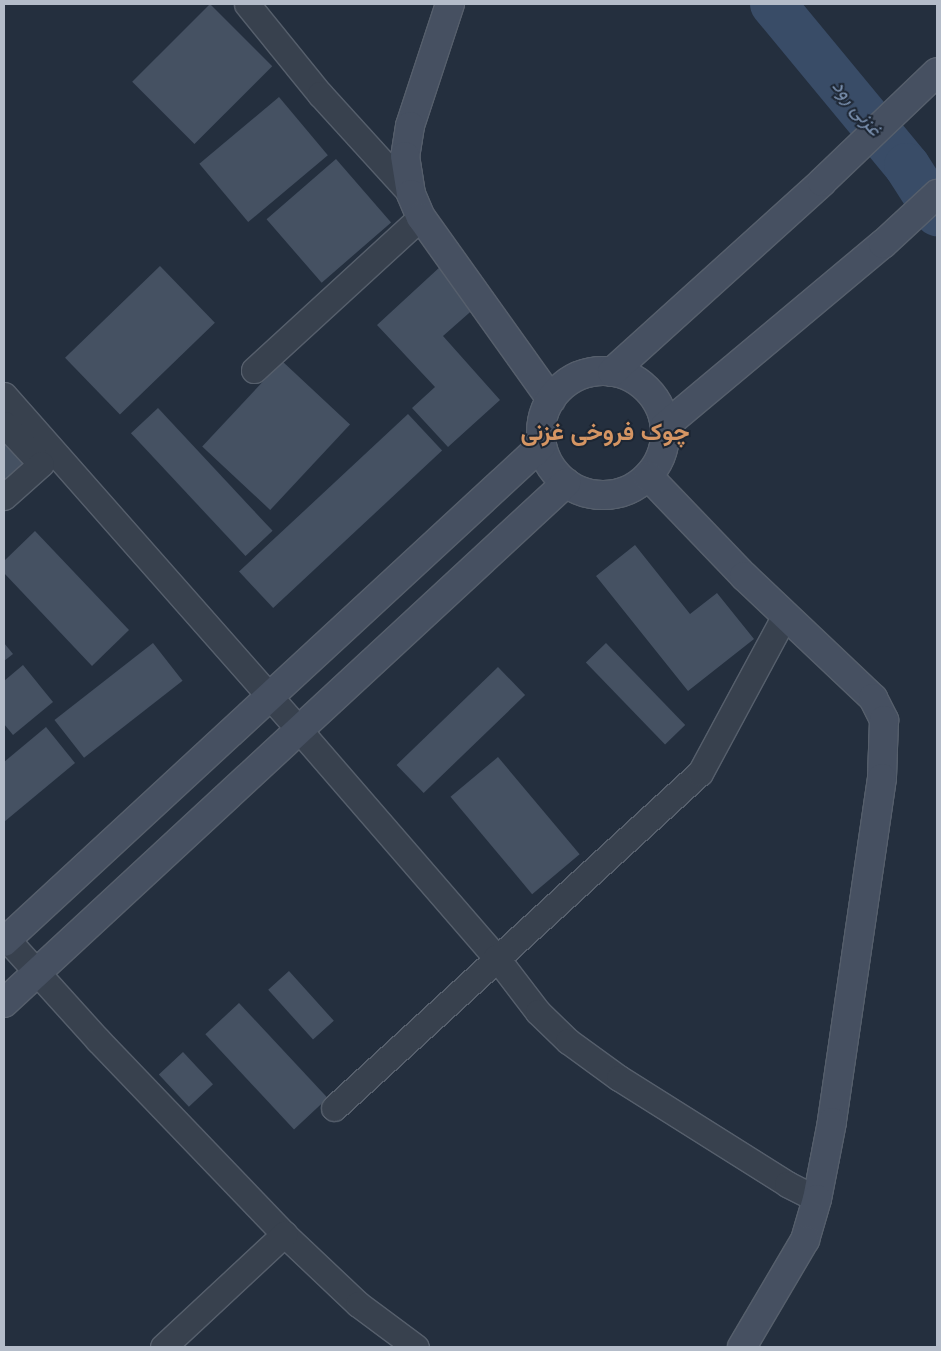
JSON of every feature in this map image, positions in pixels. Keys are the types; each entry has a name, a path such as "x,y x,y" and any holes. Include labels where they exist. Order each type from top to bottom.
{"street":[{"path":"247,4 337,114 416,205 551,399"},
{"path":"416,205 405,156 410,126 450,4"},
{"path":"612,372 822,182 937,72"},
{"path":"664,426 883,244 937,194"},
{"path":"254,370 416,205"},
{"path":"612,372 631,378 648,390 659,407 664,426 662,453 648,476 630,490 608,495 586,493 566,483 550,467 542,445 542,421 551,399 567,382 589,373 612,372"},
{"path":"4,395 496,957 538,1012 580,1050 787,1184 817,1199"},
{"path":"4,424 40,464 4,497"},
{"path":"416,1347 358,1304 284,1234 5,939 270,699 542,445"},
{"path":"648,476 785,615 873,698 884,720 885,743 832,1122 817,1199 805,1240 742,1347"},
{"path":"4,1003 566,483"},
{"path":"334,1108 496,957 700,773 785,615"},
{"path":"163,1347 284,1234"}],"building":[{"path":"210,4 272,66 194,144 132,82"},
{"path":"279,97 328,155 248,222 199,164"},
{"path":"336,159 391,222 322,283 267,219"},
{"path":"160,266 215,323 120,415 65,358"},
{"path":"441,266 477,306 443,336 500,400 448,447 412,408 435,387 377,325"},
{"path":"282,361 350,424 270,510 202,447"},
{"path":"158,408 273,531 246,556 131,433"},
{"path":"408,414 442,451 273,608 239,572"},
{"path":"4,437 29,465 4,488"},
{"path":"35,531 129,630 92,666 4,573 4,561"},
{"path":"635,545 690,614 717,593 754,639 688,691 596,576"},
{"path":"4,643 13,654 4,661"},
{"path":"153,643 183,681 84,758 54,720"},
{"path":"606,643 685,725 665,744 586,662"},
{"path":"23,665 53,702 13,735 4,724 4,681"},
{"path":"498,667 525,695 424,793 397,765"},
{"path":"46,727 75,763 4,822 4,762"},
{"path":"498,757 580,854 532,894 451,797"},
{"path":"289,971 334,1021 313,1040 268,990"},
{"path":"239,1003 328,1098 294,1129 205,1034"},
{"path":"183,1052 213,1084 189,1107 159,1075"}],"waterway":[{"name":"غزنی رود","path":"773,4 907,166 937,213"}],"district":[{"name":"چوک فروخی غزنی","path":"605,432"}]}
